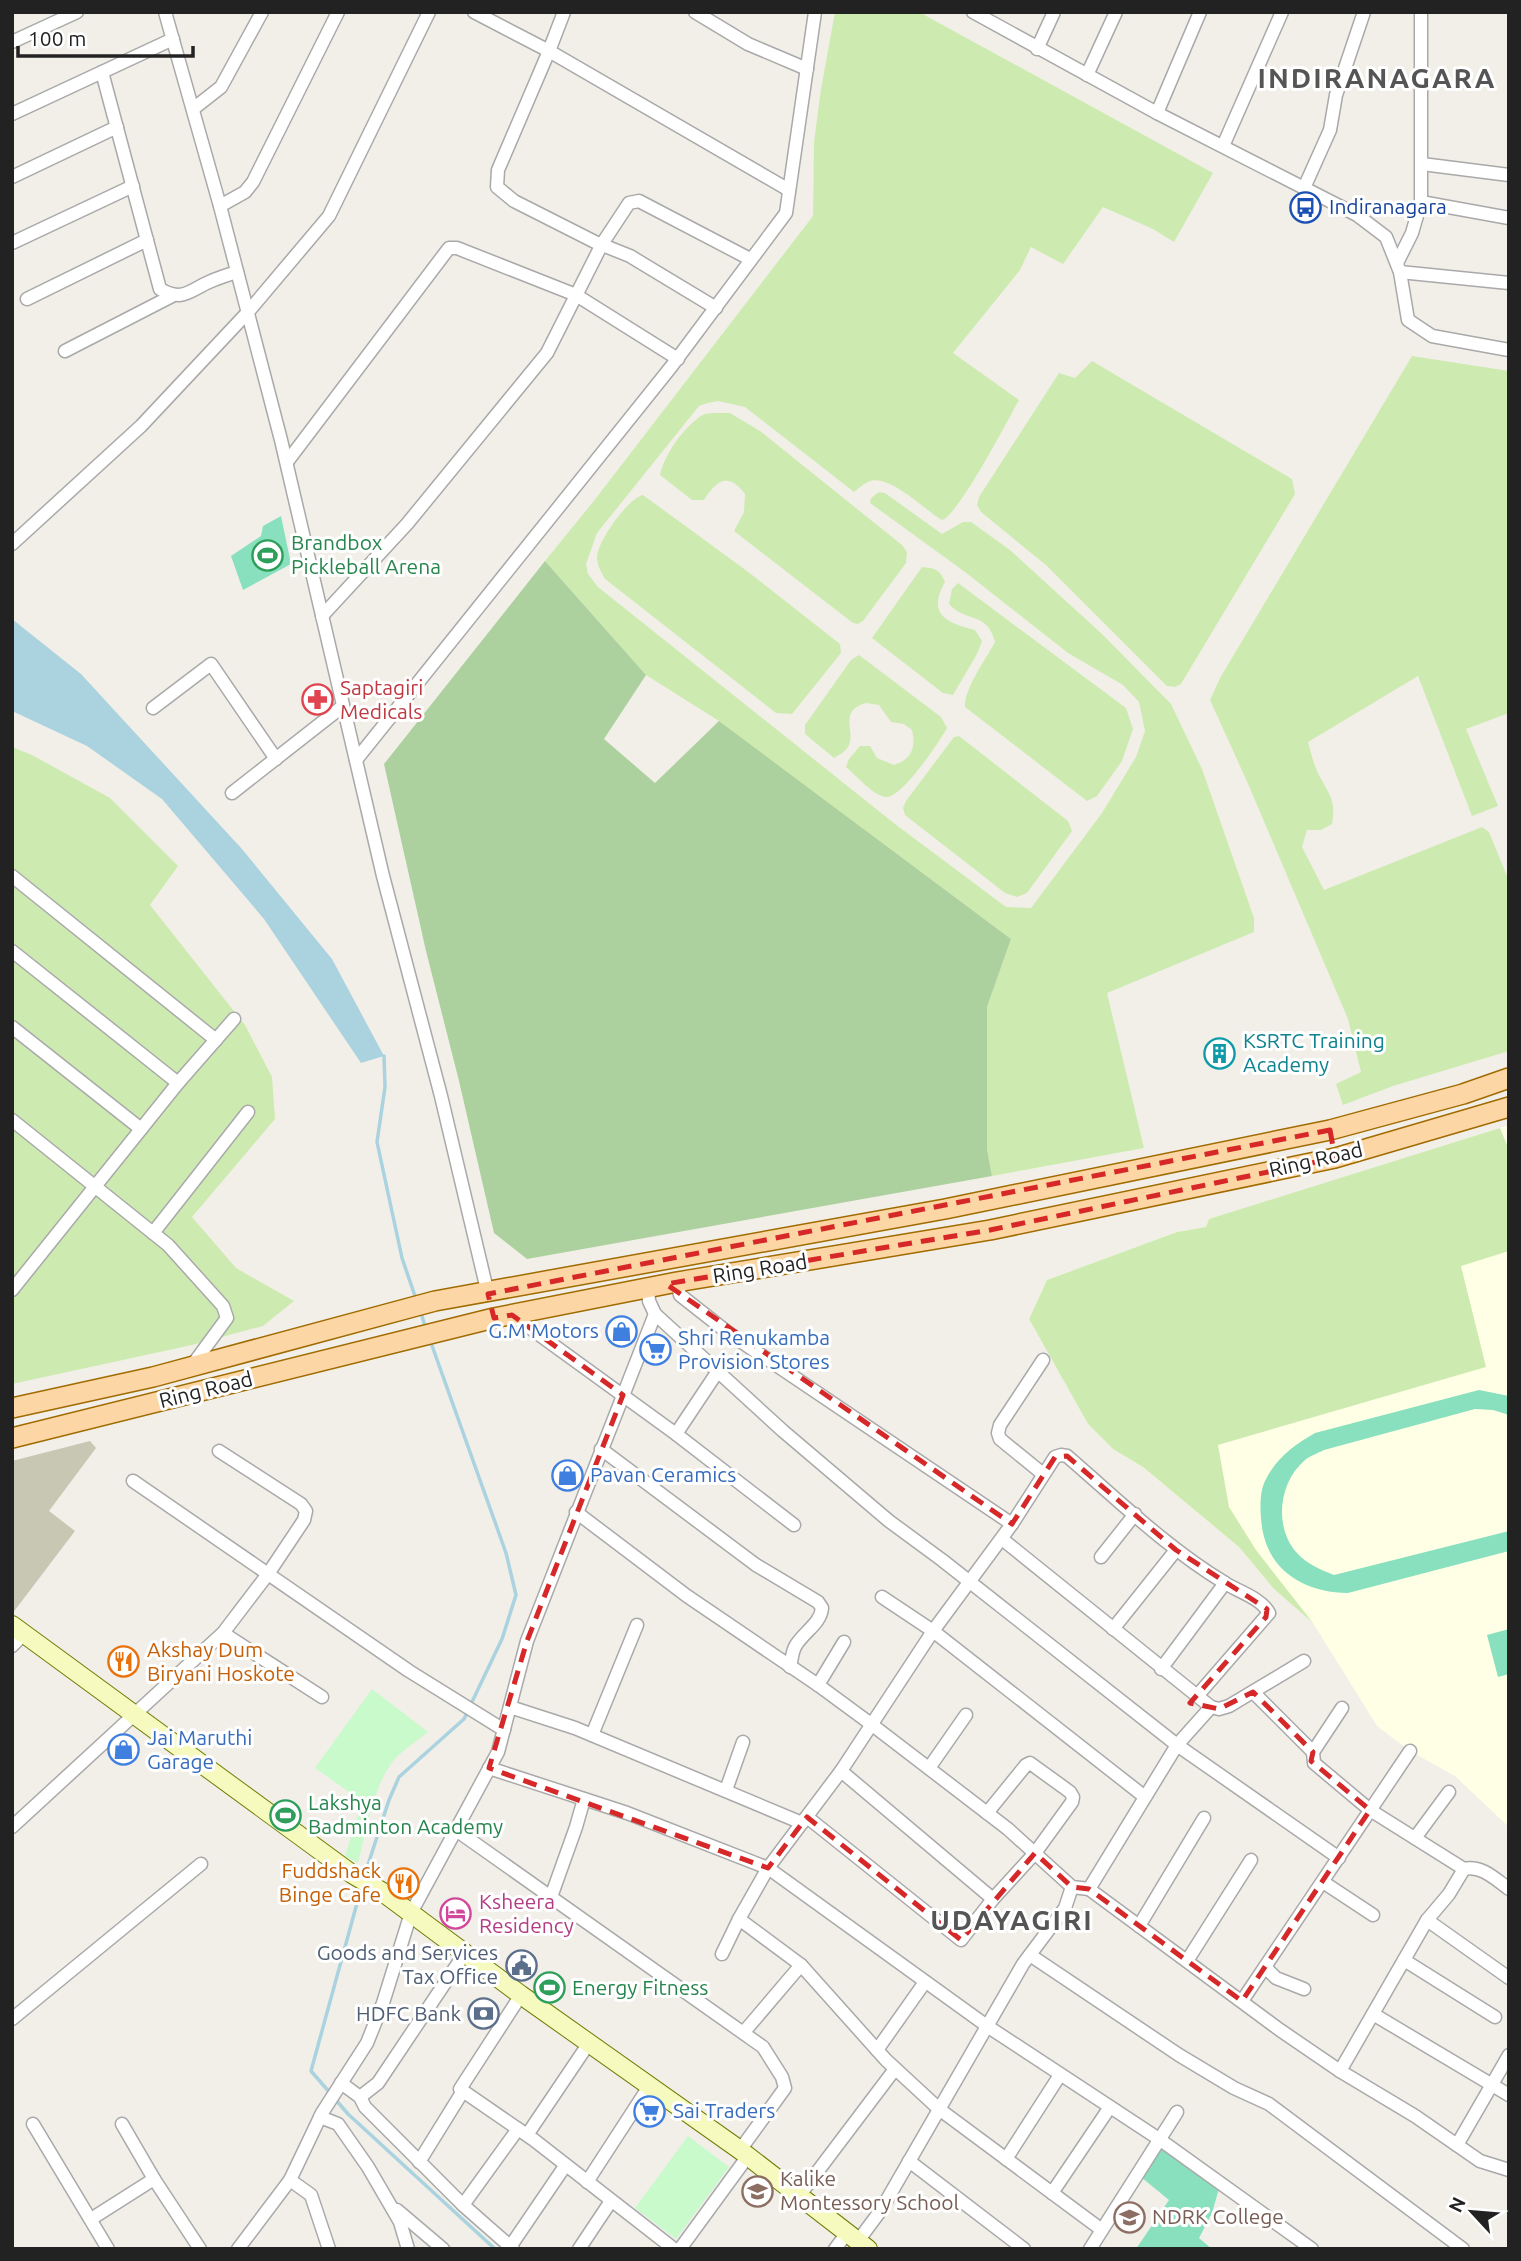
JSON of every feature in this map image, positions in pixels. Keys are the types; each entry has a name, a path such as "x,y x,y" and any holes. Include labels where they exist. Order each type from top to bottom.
{"main road":[{"name":"Ring Road","path":"12,1408 191,1367 435,1301 488,1294 945,1209 1330,1130 1462,1094 1509,1078"},
{"name":"Ring Road","path":"12,1438 503,1317 677,1282 990,1230 1335,1158 1509,1107"},
{"path":"1330,1130 1335,1158"},
{"path":"488,1294 503,1317"}],"street":[{"path":"165,12 220,206 287,462 383,876 441,1096 488,1294"},
{"path":"192,109 221,87 262,12"},
{"path":"220,206 245,192 253,182 338,12"},
{"path":"12,544 141,426 248,312 329,216 429,12"},
{"path":"474,12 549,51 789,190"},
{"path":"564,12 498,170 497,187 514,201 630,256 716,308"},
{"path":"695,12 748,44 807,69"},
{"path":"356,760 678,359 786,213 815,12"},
{"path":"1037,49 1054,12"},
{"path":"1087,75 1116,12"},
{"path":"1157,113 1200,12"},
{"path":"1223,146 1282,12"},
{"path":"1304,188 1330,130 1336,95 1364,12"},
{"path":"1399,267 1421,202 1421,12"},
{"path":"976,13 1157,113 1357,215 1386,237 1399,267 1408,320 1432,336 1509,349"},
{"path":"12,43 71,14"},
{"path":"12,114 173,39"},
{"path":"102,72 160,289 172,296"},
{"path":"12,177 117,127"},
{"path":"1422,163 1509,175"},
{"path":"12,243 133,186"},
{"path":"322,615 407,524 547,352 602,244 629,203 639,201 750,259"},
{"path":"1421,202 1509,218"},
{"path":"27,299 147,240"},
{"path":"287,462 449,248 457,248 576,295 678,359"},
{"path":"1399,267 1509,283"},
{"path":"65,351 172,296 183,296 210,281 237,272"},
{"path":"153,708 211,664 276,759"},
{"path":"232,793 343,706"},
{"path":"12,876 216,1040"},
{"path":"12,951 178,1083"},
{"path":"12,1290 178,1083 234,1019"},
{"path":"12,1027 141,1129"},
{"path":"153,1233 248,1112"},
{"path":"12,1120 168,1245 223,1306 228,1318 191,1367"},
{"path":"677,1282 680,1295 727,1332 1012,1524"},
{"path":"648,1288 649,1301 655,1314 783,1431 889,1521 1177,1745 1339,1858"},
{"path":"238,2249 290,2180 321,2115 367,2043 383,2003 411,1913 498,1752 527,1641 655,1314"},
{"path":"503,1317 622,1395 794,1525"},
{"path":"1043,1360 1000,1425 998,1433 1000,1439 1043,1474"},
{"path":"676,1434 718,1371"},
{"path":"601,1450 755,1565 818,1602 822,1615 793,1649 790,1667"},
{"path":"12,1827 223,1633 268,1574 304,1520 306,1511 301,1504 219,1451"},
{"path":"722,1954 768,1868 841,1771 933,1631 1002,1539 1055,1457 1067,1456 1176,1550 1256,1600 1269,1613 1197,1696"},
{"path":"133,1481 409,1671 504,1730"},
{"path":"576,1512 687,1596 871,1724 987,1813 1072,1887 1089,1889 1340,2071 1415,2116 1480,2161 1509,2170"},
{"path":"1101,1557 1135,1514"},
{"path":"1002,1539 1211,1707 1219,1709 1230,1706 1304,1661"},
{"path":"1113,1629 1176,1550"},
{"path":"1161,1669 1225,1583"},
{"path":"883,1597 933,1631 1146,1797"},
{"path":"592,1735 637,1625"},
{"path":"223,1633 322,1697"},
{"path":"16,1635 133,1715 352,1874 381,1891 521,1995 744,2153 858,2241"},
{"path":"818,1685 844,1642"},
{"path":"1254,1692 1313,1752"},
{"path":"510,1707 592,1735 805,1820 961,1940 993,1899 1035,1853 1073,1797 1030,1763 987,1813"},
{"path":"1089,1889 1177,1745 1211,1707"},
{"path":"1342,1709 1313,1752 1314,1763 1370,1810 1464,1869"},
{"path":"929,1768 966,1716"},
{"path":"726,1790 743,1741"},
{"path":"1242,2001 1410,1751"},
{"path":"489,1768 627,1814 768,1868 987,2026 1159,2139 1312,2249"},
{"path":"841,1771 993,1899"},
{"path":"1415,1838 1449,1792"},
{"path":"551,1897 584,1799"},
{"path":"1139,1926 1204,1818"},
{"path":"456,1830 744,2032 763,2047 782,2077 785,2088 680,2249"},
{"path":"1187,1961 1251,1860"},
{"path":"12,2019 201,1864"},
{"path":"1340,2071 1427,1920 1449,1894 1464,1869 1472,1867 1482,1870 1509,1889"},
{"path":"1323,1882 1373,1915"},
{"path":"835,2249 858,2241 881,2210 1030,1955 1065,1908 1072,1887"},
{"path":"739,1919 801,1965 895,2069 939,2109 1102,2230"},
{"path":"1427,1920 1509,1978"},
{"path":"360,2097 378,2083 465,1953"},
{"path":"1030,1955 1179,2055 1234,2088 1269,2104 1463,2249"},
{"path":"1404,1960 1495,2017"},
{"path":"744,2032 801,1965"},
{"path":"1265,1967 1276,1978 1304,1989"},
{"path":"877,2050 925,1982"},
{"path":"521,1995 460,2089 522,2132 665,2246"},
{"path":"1373,2014 1509,2095"},
{"path":"463,2205 589,2043"},
{"path":"1457,2145 1509,2055"},
{"path":"799,2196 895,2069"},
{"path":"1006,2159 1060,2076"},
{"path":"340,2085 360,2097 365,2107 419,2162 511,2248 565,2166"},
{"path":"587,2182 650,2085"},
{"path":"419,2162 463,2091"},
{"path":"1052,2193 1110,2107"},
{"path":"1090,2249 1177,2112"},
{"path":"321,2115 338,2124 368,2168 400,2222 408,2249"},
{"path":"33,2124 108,2249"},
{"path":"122,2124 200,2249"},
{"path":"909,2161 1024,2249"},
{"path":"91,2219 154,2179"},
{"path":"290,2180 311,2195 329,2249"},
{"path":"579,2249 611,2201"},
{"path":"391,2206 443,2249"}],"highlighted area":[{"path":"1330,1130 1335,1158 990,1230 666,1284 1012,1524 1055,1457 1067,1456 1176,1550 1267,1609 1266,1617 1190,1703 1219,1709 1253,1692 1313,1752 1311,1761 1370,1810 1242,2001 1089,1889 1072,1887 1035,1853 961,1940 807,1817 768,1868 489,1768 527,1641 623,1395 512,1315 494,1318 488,1294"}],"shaded area":[{"path":"1509,1125 1509,1827 1455,1776 1410,1751 1377,1726 1313,1623 1274,1589 1239,1547 1143,1467 1113,1449 1088,1424 1029,1319 1047,1280 1177,1232 1206,1227 1209,1219 1315,1188"},
{"path":"90,1441 96,1448 49,1511 75,1531 12,1614 12,1461"}],"green space":[{"path":"835,12 919,12 1213,173 1174,242 1153,229 1103,207 1063,264 1031,247 1020,270 953,353 1019,400 970,486 949,515 942,520 885,482 868,482 854,492 745,407 718,401 699,406 597,533 586,564 588,574 598,587 895,824 1006,907 1031,908 1102,813 1136,757 1145,731 1139,702 1123,685 1068,653 965,572 870,503 871,498 879,492 885,493 942,534 963,522 971,522 1010,550 1102,634 1171,704 1202,769 1254,918 1254,932 1107,993 1144,1148 992,1176 987,1149 987,1007 1011,939 719,721 646,675 545,561 813,216 814,142"},
{"path":"1412,356 1509,371 1509,713 1466,729 1498,806 1472,816 1418,676 1308,742 1316,768 1331,798 1333,816 1332,824 1321,830 1307,830 1302,847 1324,890 1482,827 1489,832 1509,881 1509,1051 1393,1086 1343,1105 1336,1084 1361,1072 1348,1019 1210,700 1220,678"},
{"path":"1092,361 1292,479 1295,494 1181,684 1175,687 1167,686 1047,566 981,512 977,505 979,497 1059,373 1075,378"},
{"path":"709,413 730,413 760,431 902,545 907,552 906,563 863,621 853,623 734,531 744,512 745,494 739,487 723,481 704,500 692,500 660,475 670,451 694,421"},
{"path":"643,495 751,574 840,644 841,653 792,714 776,713 605,579 597,560 602,541 629,504"},
{"path":"281,516 291,564 243,590 231,556 261,536 263,526"},
{"path":"545,561 646,675 604,739 655,783 719,721 1011,939 987,1007 987,1149 992,1176 527,1259 494,1233 384,764"},
{"path":"922,567 937,570 945,582 938,602 943,616 956,624 975,630 982,641 953,695 943,693 872,638"},
{"path":"958,583 1126,708 1133,729 1122,761 1097,796 1087,801 965,707 972,683 995,642 987,626 981,621 962,614 949,604 952,589"},
{"path":"859,655 941,717 947,728 910,779 893,795 886,797 870,789 846,767 849,759 860,746 870,746 877,758 894,765 909,756 913,742 912,730 904,724 891,722 879,705 866,703 852,711 848,747 834,758 805,734 805,725 851,660"},
{"path":"959,736 1068,821 1072,831 1027,893 1017,897 1005,893 905,815 903,808 906,801 954,737"},
{"path":"12,747 32,755 110,798 178,866 150,905 245,1025 272,1077 275,1119 192,1217 236,1268 294,1301 263,1326 192,1345 12,1384"},
{"path":"1500,1128 1509,1150 1509,1251 1461,1266 1486,1367 1218,1445 1229,1507 1256,1550 1313,1623 1274,1589 1239,1547 1143,1467 1113,1449 1088,1424 1029,1319 1047,1280 1177,1232 1206,1227 1209,1219"},
{"path":"1479,1390 1509,1396 1509,1415 1493,1410 1475,1409 1324,1450 1305,1460 1289,1481 1282,1506 1282,1519 1290,1543 1297,1553 1319,1569 1334,1575 1509,1531 1509,1551 1348,1593 1315,1588 1288,1574 1277,1563 1264,1536 1261,1499 1263,1485 1269,1473 1286,1453 1315,1433"},
{"path":"1509,1629 1509,1674 1498,1677 1487,1635"},
{"path":"372,1689 428,1732 398,1756 387,1770 371,1809 358,1863 345,1856 362,1801 315,1768"},
{"path":"688,2136 729,2167 676,2239 635,2208"},
{"path":"1161,2145 1220,2185 1212,2213 1199,2238 1212,2249 1136,2249 1169,2200 1141,2177"}],"water":[{"path":"12,619 81,674 242,849 332,959 384,1056 361,1063 264,919 162,799 87,746 12,711"}],"waterway":[{"path":"384,1056 385,1087 377,1142 402,1258 416,1299"},
{"path":"420,1310 426,1329"},
{"path":"430,1340 506,1553 516,1595 502,1639 471,1704"},
{"path":"365,1874 399,1777 464,1719 468,1711"},
{"path":"331,2094 311,2071 362,1885"},
{"path":"336,2100 495,2249"}],"place":[{"name":"Indiranagara","path":"1306,207"},
{"name":"Brandbox Pickleball Arena","path":"268,555"},
{"name":"Saptagiri Medicals","path":"317,700"},
{"name":"KSRTC Training Academy","path":"1220,1053"},
{"name":"G.M Motors","path":"622,1331"},
{"name":"Shri Renukamba Provision Stores","path":"655,1350"},
{"name":"Pavan Ceramics","path":"567,1475"},
{"name":"Akshay Dum Biryani Hoskote","path":"124,1662"},
{"name":"Jai Maruthi Garage","path":"124,1750"},
{"name":"Lakshya Badminton Academy","path":"285,1815"},
{"name":"Fuddshack Binge Cafe","path":"404,1883"},
{"name":"Ksheera Residency","path":"456,1914"},
{"name":"Goods and Services Tax Office","path":"521,1965"},
{"name":"Energy Fitness","path":"549,1988"},
{"name":"HDFC Bank","path":"484,2014"},
{"name":"Sai Traders","path":"650,2111"},
{"name":"Kalike Montessory School","path":"757,2191"},
{"name":"NDRK College","path":"1129,2217"}],"district":[{"name":"INDIRANAGARA","path":"1377,78"},
{"name":"UDAYAGIRI","path":"1012,1920"}]}
